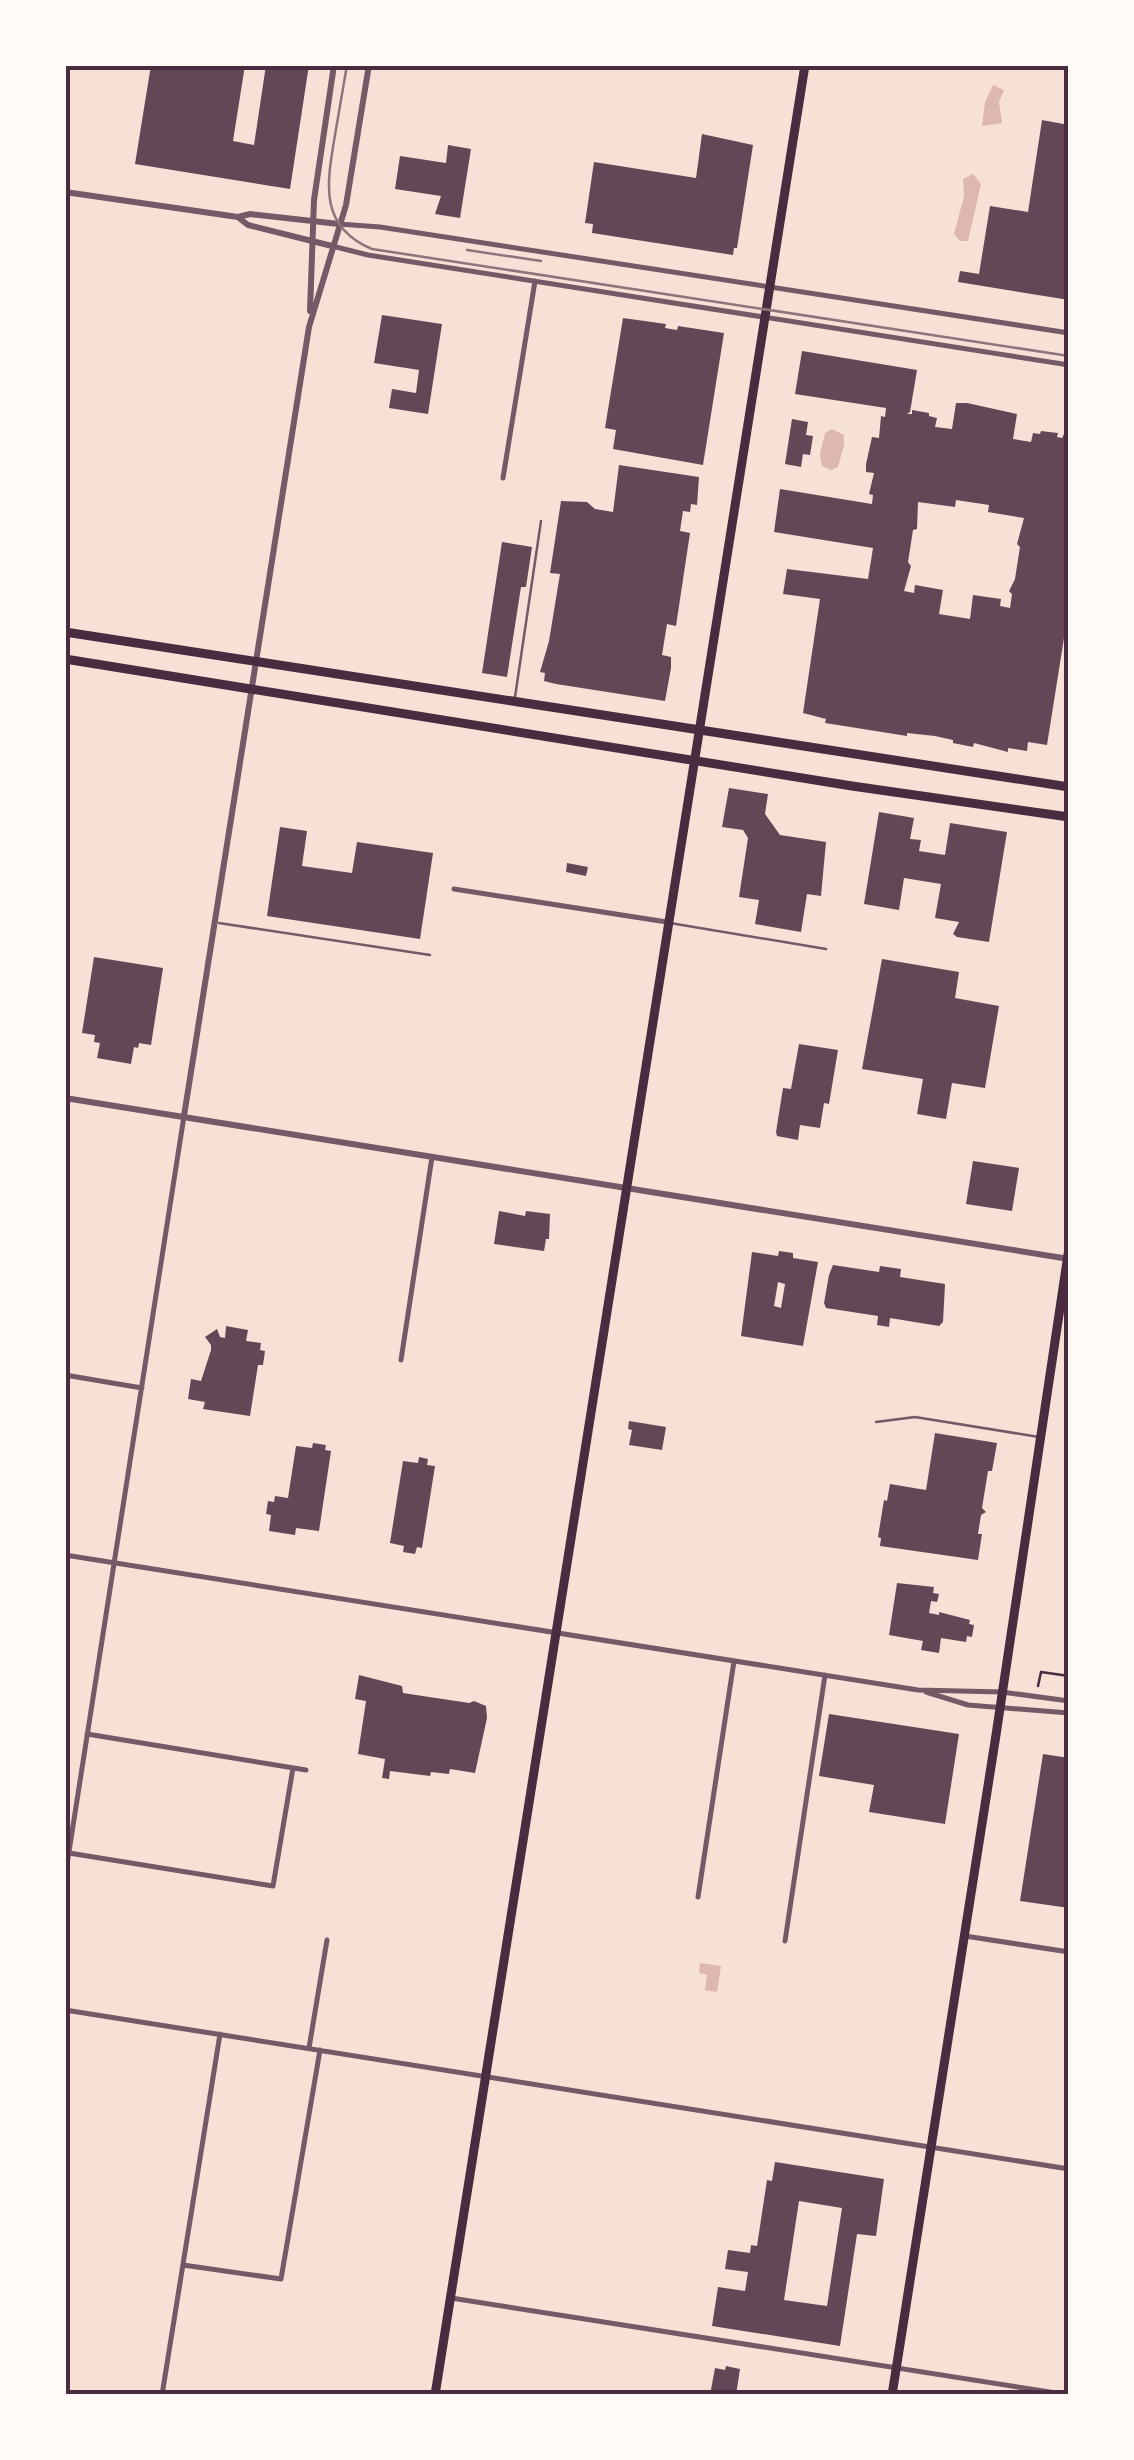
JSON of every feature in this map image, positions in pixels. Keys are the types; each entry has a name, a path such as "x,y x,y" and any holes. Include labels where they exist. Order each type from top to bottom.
{"main road":[{"path":"436,2395 804,65"},
{"path":"65,632 1069,787"},
{"path":"65,659 1069,817"},
{"path":"892,2395 1069,1248"}],"street":[{"path":"310,327 313,220 334,65"},
{"path":"65,1877 310,327 346,205 369,65"},
{"path":"65,192 238,218 248,225 368,255 1069,365"},
{"path":"238,218 250,214 380,226 1069,333"},
{"path":"503,478 535,282"},
{"path":"454,889 670,922"},
{"path":"65,1098 1068,1259"},
{"path":"401,1360 432,1157"},
{"path":"65,1375 142,1388"},
{"path":"65,1556 918,1690 1002,1692 1069,1700"},
{"path":"698,1897 734,1660"},
{"path":"785,1941 826,1676"},
{"path":"918,1690 961,1704 1069,1713"},
{"path":"87,1734 306,1770"},
{"path":"69,1852 273,1886 294,1768"},
{"path":"965,1936 1069,1952"},
{"path":"309,2048 327,1940"},
{"path":"65,2010 1069,2169"},
{"path":"162,2395 220,2034"},
{"path":"183,2265 281,2279 320,2050"},
{"path":"451,2298 1069,2395"}],"lane":[{"path":"514,703 540,520"},
{"path":"215,922 430,955"},
{"path":"670,922 826,950"},
{"path":"876,1422 915,1416 1040,1437"}],"path":[{"path":"1039,1682 1040,1672 1069,1676"}],"shaded area":[{"path":"993,85 1004,90 999,102 1002,123 982,126 985,102"},
{"path":"973,174 981,184 968,241 960,241 954,234 964,196 963,179"},
{"path":"832,429 844,435 844,445 838,467 831,470 822,466 820,454 825,433"},
{"path":"700,1963 721,1966 717,1992 705,1990 707,1975 699,1973"}],"building":[{"path":"151,65 245,65 233,141 254,145 266,65 309,65 290,189 135,164"},
{"path":"1042,120 1069,125 1069,300 958,282 960,271 979,274 990,206 1028,212"},
{"path":"702,134 753,145 733,255 592,233 593,224 585,223 594,162 696,178"},
{"path":"448,145 471,149 460,218 435,214 441,196 395,189 400,156 446,163"},
{"path":"382,315 442,324 428,414 389,408 392,389 416,393 419,370 374,363"},
{"path":"623,318 666,324 665,328 677,330 678,326 724,333 703,465 613,449 616,430 605,428"},
{"path":"802,351 917,370 907,414 912,414 912,410 929,413 937,418 935,427 952,429 956,403 1017,414 1013,439 1031,442 1033,433 1041,431 1058,433 1057,437 1062,438 1069,424 1069,639 1064,638 1047,745 1028,742 1027,751 1008,748 1008,752 935,736 907,736 825,723 826,719 803,713 820,599 783,594 787,569 868,579 873,548 774,532 780,489 872,504 873,495 869,494 874,473 866,472 866,464 872,437 879,438 881,416 885,417 886,408 795,394","holes":["956,500 989,505 988,512 1024,518 1017,544 1020,547 1015,579 1009,591 1010,608 1000,606 1001,599 973,595 970,619 939,614 943,590 915,585 914,593 904,591 911,566 908,562 913,530 917,529 918,502 955,507"]},
{"path":"792,419 808,422 806,435 813,436 810,455 803,454 801,467 785,464"},
{"path":"619,465 699,477 697,505 691,504 690,512 683,511 680,531 690,533 676,626 667,624 662,655 671,657 665,701 556,684 544,681 545,673 540,672 560,574 550,573 561,501 587,502 595,509 613,512"},
{"path":"502,542 532,547 526,587 521,587 507,677 482,673"},
{"path":"729,788 768,794 765,814 780,835 826,842 821,896 807,894 801,932 755,924 759,900 739,897 748,838 743,830 722,827"},
{"path":"879,812 914,818 910,839 921,840 919,851 945,855 950,823 1007,832 989,942 957,937 953,934 959,922 935,918 941,884 904,878 899,910 864,904"},
{"path":"280,827 307,831 302,866 352,873 357,842 433,853 420,939 267,916"},
{"path":"567,863 588,867 586,876 566,872"},
{"path":"94,957 163,968 151,1045 139,1043 138,1048 134,1047 131,1064 97,1058 100,1043 94,1042 95,1035 82,1033"},
{"path":"882,959 959,972 955,998 999,1006 985,1088 952,1083 946,1119 917,1114 923,1079 862,1069"},
{"path":"799,1044 838,1050 829,1104 824,1103 820,1128 800,1125 798,1140 777,1136 776,1132 783,1088 791,1089"},
{"path":"973,1161 1019,1168 1012,1211 966,1204"},
{"path":"499,1211 525,1216 526,1211 550,1214 549,1239 544,1251 494,1244"},
{"path":"779,1251 793,1253 793,1258 818,1262 803,1346 741,1336 752,1252 778,1256","holes":["778,1282 785,1284 781,1308 774,1306"]},
{"path":"833,1265 879,1272 880,1266 901,1269 900,1277 945,1284 943,1322 939,1326 890,1318 889,1327 877,1325 878,1316 826,1308"},
{"path":"226,1326 248,1330 246,1341 261,1343 260,1350 265,1351 263,1365 258,1365 250,1416 203,1409 205,1402 188,1399 191,1379 201,1381 211,1350 205,1337 217,1329 220,1337 225,1338"},
{"path":"629,1421 666,1427 662,1450 629,1445"},
{"path":"935,1433 997,1443 992,1471 988,1471 978,1560 880,1546 878,1537 890,1484 926,1490"},
{"path":"313,1443 326,1445 325,1450 331,1451 319,1531 296,1528 295,1535 269,1531 268,1501 274,1502 275,1496 288,1498 296,1446 312,1448"},
{"path":"419,1457 428,1459 427,1465 435,1466 422,1548 417,1547 415,1554 403,1552 404,1546 390,1543 403,1461 418,1463"},
{"path":"897,1583 934,1587 933,1593 939,1594 937,1602 931,1601 929,1613 970,1620 969,1624 974,1625 972,1637 967,1636 966,1642 941,1638 939,1653 921,1650 923,1641 889,1635"},
{"path":"359,1675 402,1686 403,1693 474,1701 486,1706 475,1773 450,1769 449,1774 431,1772 430,1776 390,1771 389,1779 382,1778 385,1759 358,1754 366,1701 355,1699"},
{"path":"829,1714 959,1734 945,1824 869,1812 874,1785 819,1776"},
{"path":"1043,1754 1069,1758 1069,1908 1020,1901"},
{"path":"775,2162 884,2179 876,2236 857,2234 840,2346 712,2326 718,2287 745,2291 748,2272 725,2269 728,2250 750,2253 751,2245 757,2246 767,2180 772,2181","holes":["799,2201 842,2208 827,2306 784,2300"]},
{"path":"726,2366 740,2369 736,2395 710,2395 715,2368 725,2370"}],"tram line":[{"path":"347,65 330,170 330,201 342,228 372,249 1069,356"},
{"path":"467,250 541,261"}]}
